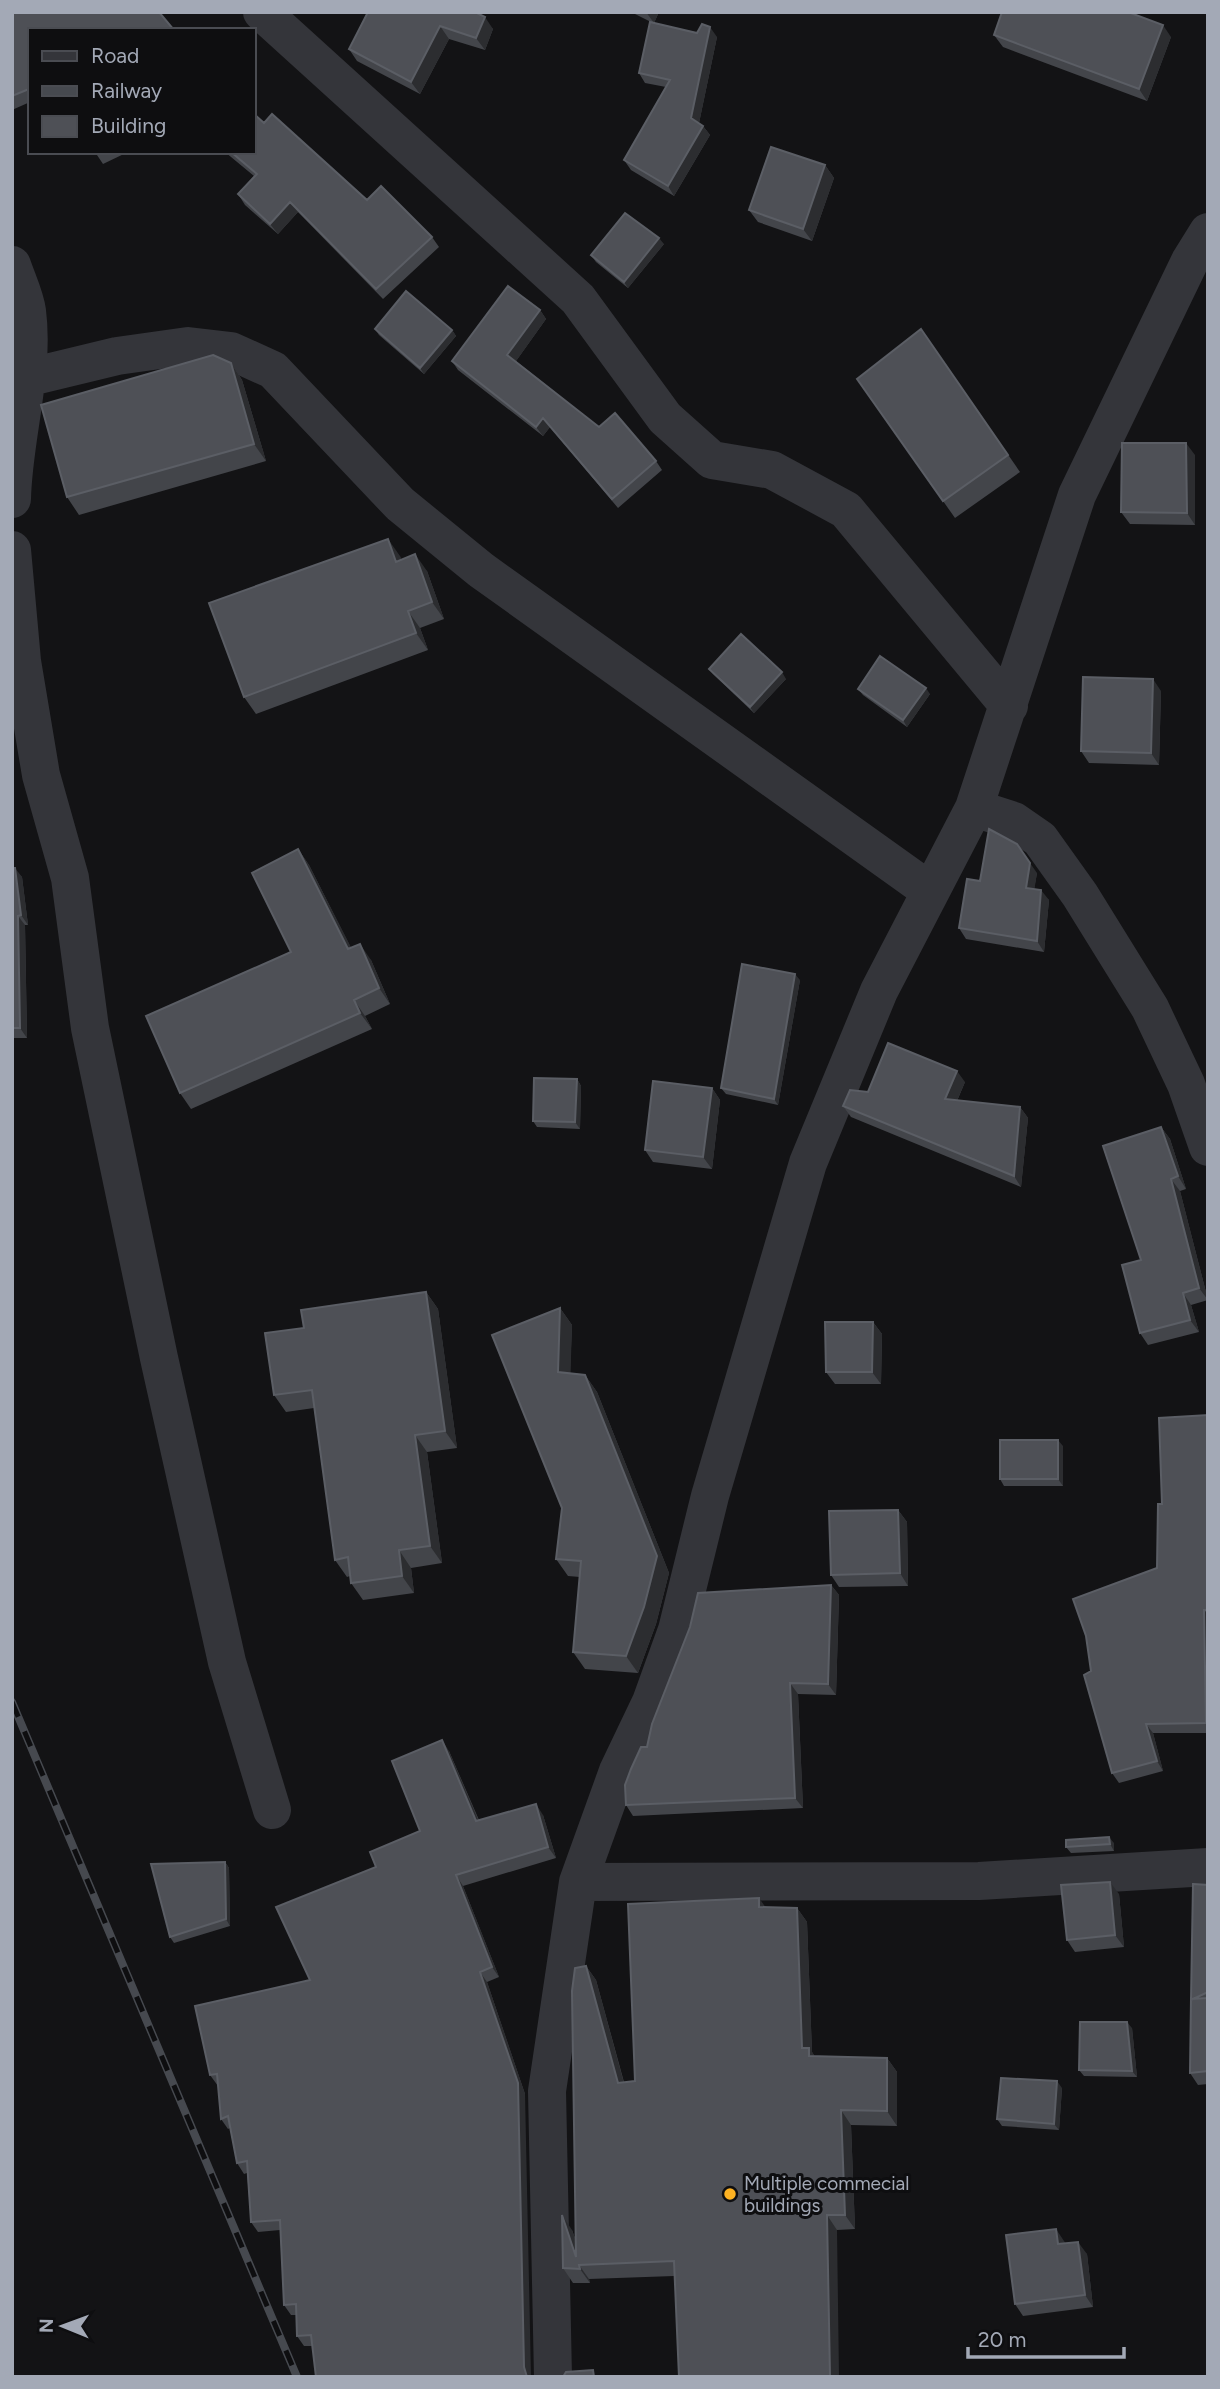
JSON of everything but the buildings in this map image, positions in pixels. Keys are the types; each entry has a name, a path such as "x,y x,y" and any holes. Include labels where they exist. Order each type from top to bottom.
{"street":[{"path":"262,12 578,299 665,418 712,460 772,470 846,510 1009,706"},
{"path":"553,2377 547,2091 578,1882 618,1771 651,1702 677,1630 710,1496 808,1163 879,991 974,808 1077,495 1184,273 1208,232"},
{"path":"12,265 27,311 26,378 12,499"},
{"path":"26,378 117,356 188,346 231,351 273,370 400,504 481,570 930,891"},
{"path":"12,550 22,661 41,775 69,878 93,1041 159,1358 227,1662 272,1810"},
{"path":"974,808 1014,821 1041,839 1080,895 1150,1008 1186,1084 1208,1147"},
{"path":"578,1882 979,1881 1208,1867"}],"railway":[{"path":"12,1702 297,2377"}],"place":[{"name":"Multiple commecial buildings","path":"730,2194"}]}
